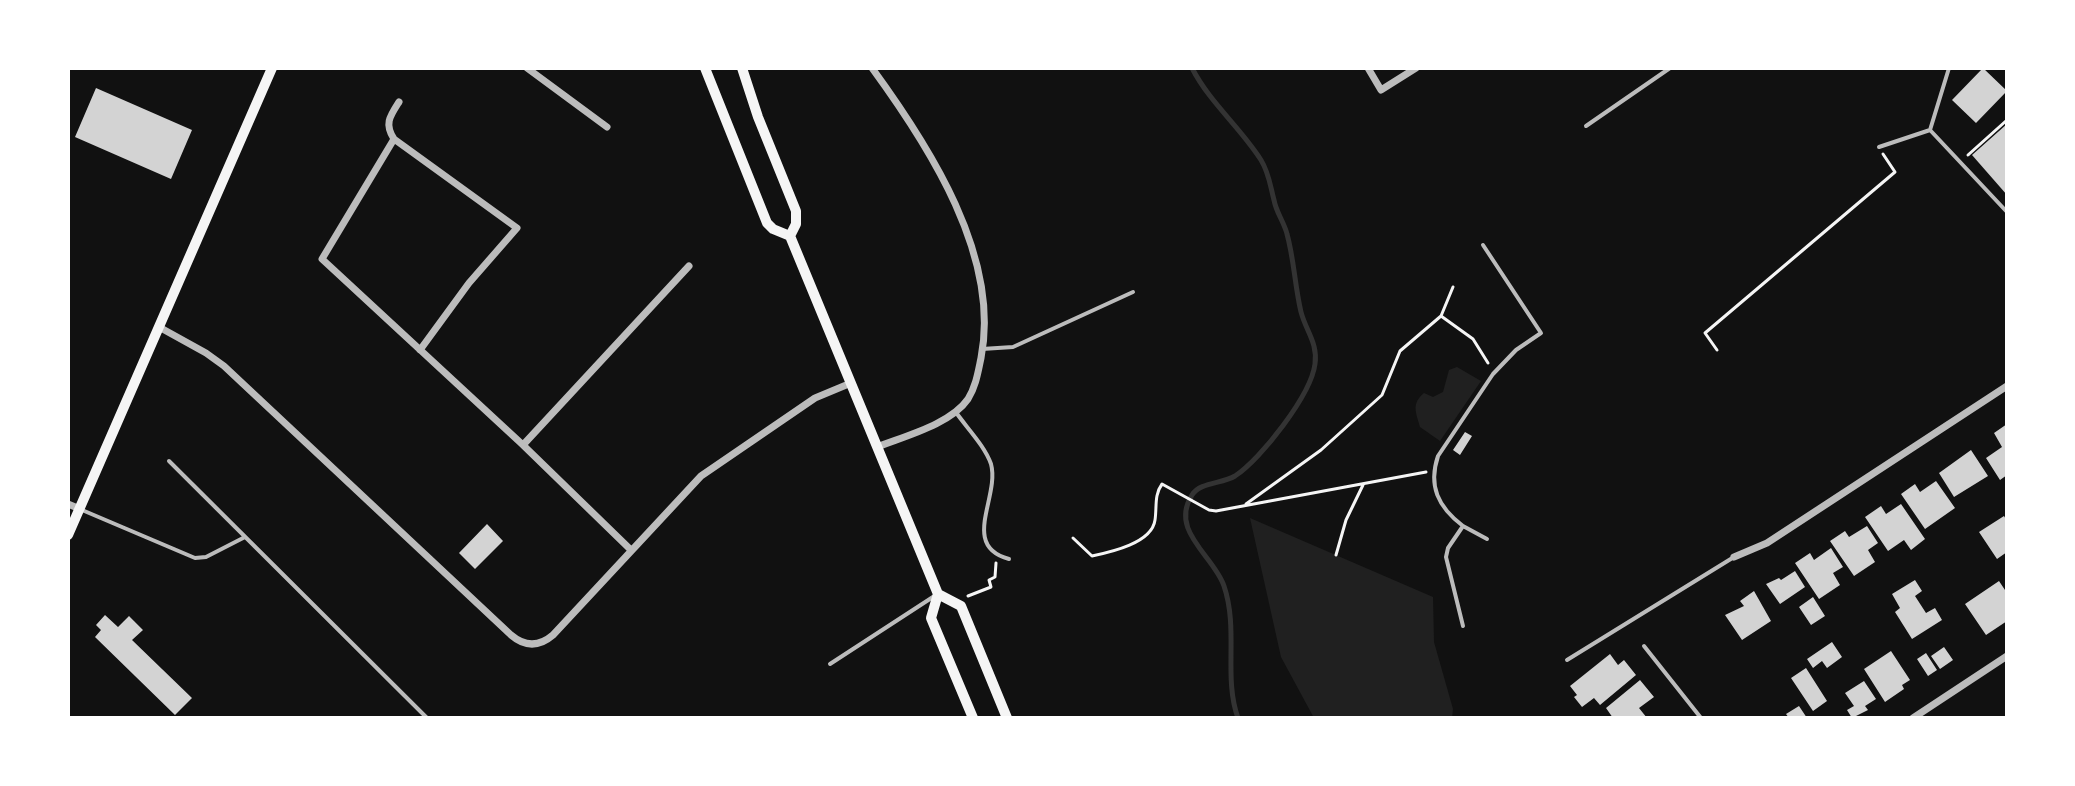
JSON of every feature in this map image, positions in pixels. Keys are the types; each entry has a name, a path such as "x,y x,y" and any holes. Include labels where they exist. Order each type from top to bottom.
{"main road":[{"path":"68,535 272,68"},
{"path":"705,68 767,223 790,236 938,594 931,618 973,718"},
{"path":"742,68 796,211 796,224 790,236"},
{"path":"938,594 961,606 1007,718"}],"street":[{"path":"527,68 607,127"},
{"path":"872,68 908,117 961,215 983,295 982,349 976,383 967,401 938,423 877,447"},
{"path":"1368,68 1381,90 1416,68"},
{"path":"399,102 388,120 394,139 517,228 475,276 420,350"},
{"path":"394,139 322,259 631,550"},
{"path":"523,445 689,266"},
{"path":"159,327 224,366 521,642 533,645 548,639 686,491 716,464 815,398 851,383"},
{"path":"1734,557 1767,543 2007,386"},
{"path":"68,504 80,509"},
{"path":"1913,718 2007,656"}],"lane":[{"path":"1586,126 1670,68"},
{"path":"1930,130 1949,68"},
{"path":"1879,147 1930,130"},
{"path":"1930,130 2007,212"},
{"path":"1483,245 1541,333 1516,350 1493,374 1445,444 1433,470 1436,496 1442,507 1463,526 1487,539"},
{"path":"982,349 1013,347 1133,292"},
{"path":"954,411 991,463 983,534 987,546 996,555 1009,559"},
{"path":"169,461 427,718"},
{"path":"80,509 195,558 206,557 245,537"},
{"path":"1463,526 1448,548 1446,557 1463,626"},
{"path":"1567,660 1734,557"},
{"path":"830,664 938,594"},
{"path":"1644,646 1701,718"}],"path":[{"path":"1960,162 2007,120"},
{"path":"1717,350 1705,333 1895,172 1879,147"},
{"path":"1244,506 1312,457 1382,395 1400,351 1441,316 1453,287"},
{"path":"1441,316 1473,339 1493,374"},
{"path":"1073,538 1092,556 1113,551 1145,536 1155,525 1157,491 1162,484 1209,510 1363,485 1433,470"},
{"path":"1336,555 1346,520 1363,485"},
{"path":"953,602 991,587 989,580 995,577 996,555"}],"shaded area":[{"path":"1457,367 1481,381 1440,441 1420,427 1416,405 1424,393 1433,397 1443,392 1449,370"},
{"path":"1250,518 1433,597 1434,642 1453,709 1452,718 1314,718 1281,657"}],"building":[{"path":"1983,68 2007,91 1976,123 1952,100"},
{"path":"96,88 192,130 171,179 75,137"},
{"path":"2007,124 2007,195 1972,155"},
{"path":"2007,424 2007,475 2000,480 1986,458 2002,447 1994,433"},
{"path":"1465,432 1472,436 1460,455 1453,450"},
{"path":"1971,450 1988,476 1954,497 1939,473"},
{"path":"1936,481 1955,508 1925,529 1901,494 1915,484 1920,492"},
{"path":"1901,504 1925,539 1911,550 1904,540 1888,551 1865,517 1881,506 1886,514"},
{"path":"2004,516 2007,521 2007,552 1997,559 1979,532"},
{"path":"487,524 503,541 475,569 459,553"},
{"path":"1867,526 1878,543 1868,550 1875,562 1854,576 1830,541 1845,531 1849,537"},
{"path":"1831,548 1843,567 1833,573 1840,585 1819,599 1795,563 1810,553 1814,560"},
{"path":"1795,571 1805,587 1780,604 1766,584 1779,578 1781,580"},
{"path":"1915,580 1922,591 1915,596 1926,613 1935,608 1942,620 1912,639 1895,612 1900,608 1892,594"},
{"path":"1999,581 2007,593 2007,621 1986,635 1965,604"},
{"path":"1754,591 1771,621 1742,640 1725,615 1744,606 1740,601"},
{"path":"1813,597 1825,616 1811,625 1799,607"},
{"path":"105,615 118,627 129,616 143,630 132,640 192,698 175,715 95,637 101,630 96,625"},
{"path":"1832,642 1842,657 1827,668 1822,661 1813,668 1807,659"},
{"path":"1944,647 1953,660 1940,669 1931,656"},
{"path":"1891,651 1910,680 1902,685 1904,689 1885,702 1864,669"},
{"path":"1926,653 1937,670 1928,676 1917,659"},
{"path":"1610,654 1618,665 1624,660 1636,675 1600,705 1594,698 1582,707 1570,686"},
{"path":"1806,668 1827,701 1813,711 1791,678"},
{"path":"1640,680 1654,697 1639,708 1647,718 1613,718 1606,708"},
{"path":"1864,681 1876,699 1865,706 1868,710 1852,718 1847,710 1854,706 1845,693"},
{"path":"1799,706 1807,718 1789,718 1786,714"}],"waterway":[{"path":"1192,68 1266,170 1287,234 1301,312 1315,357 1304,392 1271,441 1235,476 1196,491 1186,508 1189,532 1224,586 1230,619 1232,686 1238,718"}]}
